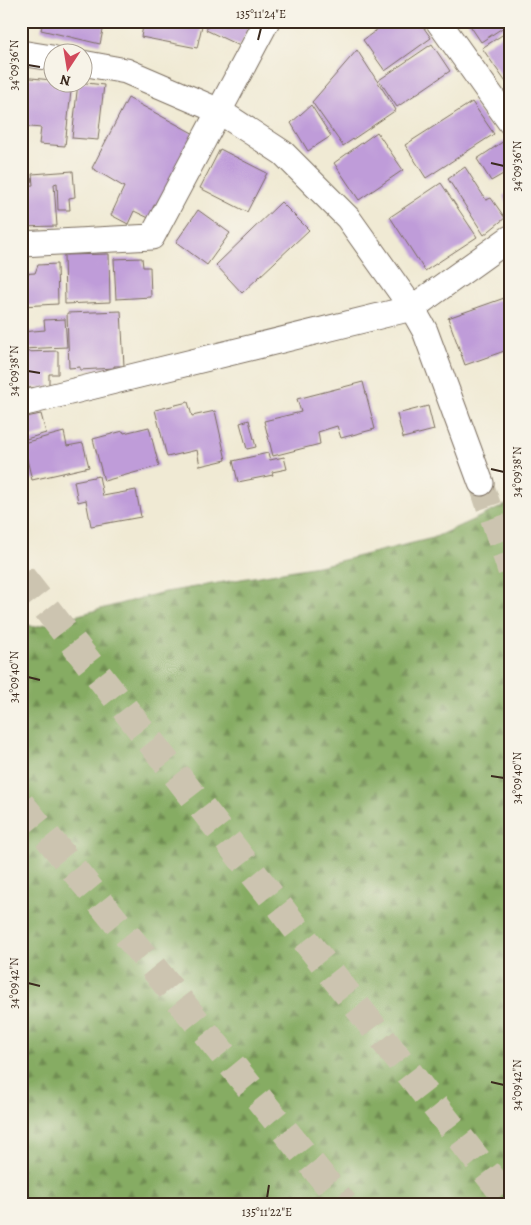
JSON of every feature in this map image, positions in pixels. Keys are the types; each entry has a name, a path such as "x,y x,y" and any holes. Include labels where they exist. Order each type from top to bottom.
{"street":[{"path":"21,244 152,237 268,21"},
{"path":"438,21 510,122"},
{"path":"21,54 42,57"},
{"path":"92,65 126,71 219,111 283,153 348,218 412,308 425,332 481,483"},
{"path":"21,404 412,308 510,238"}],"green space":[{"path":"510,503 510,1204 21,1204 21,622 34,627 160,593 323,565 433,538"}],"building":[{"path":"43,21 105,21 100,44 41,30"},
{"path":"144,21 203,21 197,48 141,37"},
{"path":"211,21 252,21 240,46 206,30"},
{"path":"389,21 419,21 431,38 385,71 363,40"},
{"path":"467,21 510,21 510,23 481,42"},
{"path":"510,30 510,88 482,48"},
{"path":"432,44 450,71 397,107 379,80"},
{"path":"357,50 396,110 343,146 312,102"},
{"path":"21,77 42,79 42,92 71,92 65,146 39,144 41,128 21,126"},
{"path":"92,84 104,85 98,140 72,138 77,92 92,92"},
{"path":"128,98 198,136 153,220 134,211 128,224 111,215 124,187 92,168"},
{"path":"472,102 494,134 426,178 405,145"},
{"path":"311,105 331,136 308,151 291,123"},
{"path":"377,132 403,170 359,200 334,163"},
{"path":"507,139 510,143 510,170 491,181 477,159"},
{"path":"220,149 267,173 247,212 200,188"},
{"path":"465,167 486,200 491,198 505,218 484,235 448,179"},
{"path":"73,171 75,197 69,198 70,210 58,210 57,183 54,184 57,226 21,227 21,186 33,185 32,174"},
{"path":"441,183 477,237 425,271 390,217"},
{"path":"510,192 510,208 503,196"},
{"path":"281,202 309,230 242,293 216,265"},
{"path":"198,210 230,233 207,265 176,242"},
{"path":"109,254 110,302 65,304 64,255"},
{"path":"142,258 143,267 150,267 151,297 116,299 114,259"},
{"path":"57,264 58,304 21,306 21,274 35,273 38,265"},
{"path":"510,296 510,349 465,365 448,318"},
{"path":"121,311 124,366 80,370 80,367 69,368 67,313"},
{"path":"65,319 67,347 21,349 21,332 45,330 44,320"},
{"path":"58,351 58,374 49,374 49,387 25,388 25,375 21,375 21,352"},
{"path":"363,382 375,429 341,438 337,426 318,432 320,444 273,456 264,421 301,412 297,399"},
{"path":"188,402 192,416 215,411 226,460 200,466 197,450 167,457 155,410"},
{"path":"428,406 434,430 403,438 397,414"},
{"path":"41,414 46,433 23,440 21,418"},
{"path":"249,420 256,447 247,449 240,423"},
{"path":"149,427 159,466 104,481 93,439 123,431 124,433"},
{"path":"64,432 67,446 83,443 89,467 32,480 23,443"},
{"path":"268,453 270,460 284,457 287,469 272,472 273,475 238,482 233,461"},
{"path":"99,476 103,496 136,490 141,517 91,526 86,500 78,502 74,481"}],"tunnel":[{"path":"481,483 510,571"},
{"path":"21,576 510,1202"},
{"path":"21,804 344,1204"}]}
